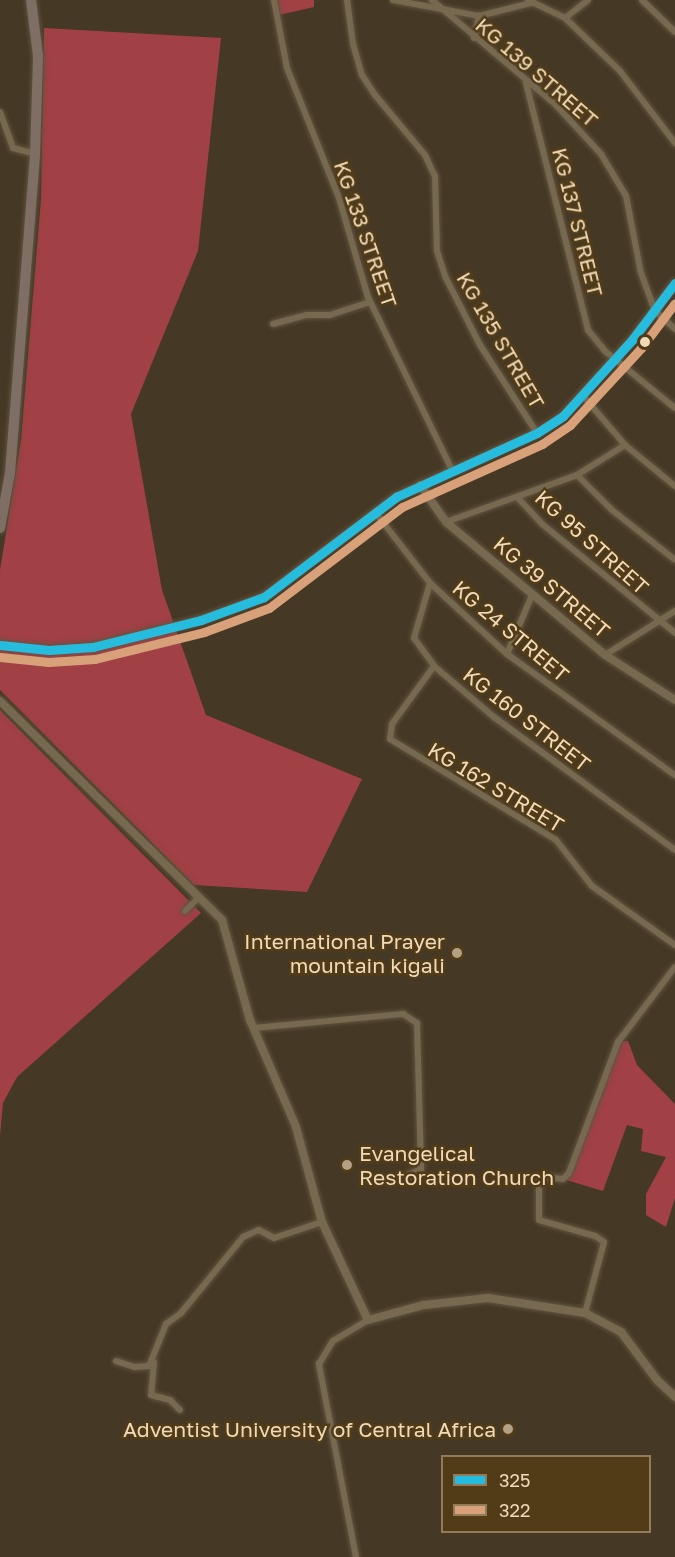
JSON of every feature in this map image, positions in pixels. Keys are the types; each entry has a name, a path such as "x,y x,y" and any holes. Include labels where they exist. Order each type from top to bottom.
{"highway":[{"path":"0,528 10,473 35,154 38,56 31,0"}],"street":[{"name":"KG 133 STREET","path":"274,0 287,68 339,198 370,302 452,470"},
{"name":"KG 135 STREET","path":"347,0 353,44 363,75 375,95 425,155 435,177 437,251 446,278 480,345 537,433"},
{"path":"393,0 443,12 479,16 529,2 565,18 620,71 675,143"},
{"name":"KG 139 STREET","path":"432,0 525,83 577,125 616,175 626,196 641,273 655,311"},
{"path":"565,18 588,0"},
{"path":"642,0 675,32"},
{"path":"474,38 479,16"},
{"name":"KG 137 STREET","path":"525,83 588,330 616,360 675,408"},
{"path":"0,111 13,148 35,154"},
{"path":"0,645 49,650 93,647 242,607 285,583 375,513 420,485 537,433 584,397 675,284"},
{"path":"273,324 307,315 330,315 370,302"},
{"path":"655,311 675,329"},
{"path":"584,397 625,445 675,486"},
{"path":"446,522 577,475 625,445"},
{"path":"577,475 612,510 675,560"},
{"name":"KG 39 STREET","path":"420,485 446,522 532,595 605,655 675,700"},
{"name":"KG 95 STREET","path":"518,497 542,524 658,622 675,633"},
{"name":"KG 24 STREET","path":"375,513 430,583 507,654 675,775"},
{"name":"KG 160 STREET","path":"430,583 414,638 434,666 494,717 675,850"},
{"path":"507,654 532,595"},
{"path":"605,655 675,611"},
{"name":"KG 162 STREET","path":"434,666 392,724 390,739 556,840 592,886 675,945"},
{"path":"0,700 217,914 228,932 243,998 296,1127 322,1222 368,1320"},
{"path":"184,911 198,897"},
{"path":"585,1313 604,1242 595,1236 539,1220 539,1181 544,1177 563,1179 569,1173 618,1042 675,967"},
{"path":"254,1028 403,1014 417,1023 421,1169 408,1175"},
{"path":"147,1402 151,1395 154,1361 166,1324 181,1313 243,1237 259,1230 274,1238 322,1222"},
{"path":"356,1557 346,1519 320,1364 333,1341 368,1320 424,1305 488,1298 585,1313 621,1332 657,1380 675,1397"},
{"path":"116,1360 145,1368 152,1380"},
{"path":"145,1368 154,1361"},
{"path":"151,1395 170,1400 180,1410"}],"shaded area":[{"path":"277,0 314,0 314,7 279,15"},
{"path":"44,28 221,38 198,251 131,414 162,590 206,715 362,779 307,892 194,885 0,690 0,570 21,440 41,199"},
{"path":"0,710 201,913 17,1077 3,1103 0,1136"},
{"path":"628,1041 637,1065 675,1104 675,1198 666,1227 646,1215 646,1194 666,1157 641,1151 643,1129 627,1125 603,1191 563,1179 618,1042"}],"transit line":[{"name":"325","path":"0,645 49,650 93,647 201,620 264,597 396,497 537,433 563,416 632,340 675,283"},
{"name":"322","path":"0,657 49,662 95,659 204,632 269,608 402,507 542,444 570,425 641,348 675,303"}],"place":[{"name":"International Prayer mountain kigali","path":"457,953"},
{"name":"Evangelical Restoration Church","path":"347,1165"},
{"name":"Adventist University of Central Africa","path":"508,1429"}]}
